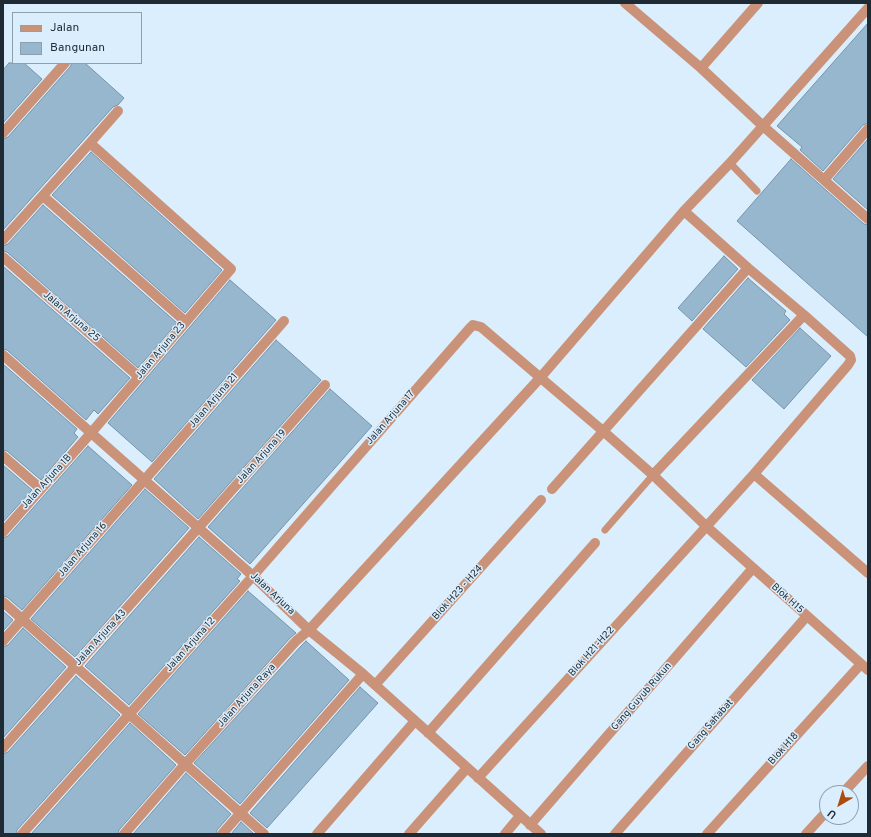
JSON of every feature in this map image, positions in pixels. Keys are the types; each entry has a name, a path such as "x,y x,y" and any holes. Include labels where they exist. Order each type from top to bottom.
{"street":[{"path":"625,3 701,68 763,126 868,219"},
{"path":"701,68 752,5"},
{"name":"Jalan Arjuna Raya","path":"124,834 296,641 309,630 540,378 684,211 730,163 868,8"},
{"path":"3,133 64,64"},
{"path":"3,240 118,111"},
{"path":"824,180 868,129"},
{"name":"Jalan Arjuna 23","path":"90,143 231,269 91,433"},
{"path":"43,196 186,322"},
{"path":"653,475 804,315 684,211"},
{"name":"Jalan Arjuna 25","path":"3,257 139,377"},
{"path":"552,489 748,268"},
{"name":"Blok H21-H22","path":"478,778 707,527 848,365 851,360 850,356 804,315"},
{"name":"Jalan Arjuna 21","path":"144,480 284,321"},
{"name":"Jalan Arjuna 17","path":"252,576 474,325 481,327 540,378"},
{"name":"Jalan Arjuna","path":"3,355 252,576 309,630 363,674 541,834"},
{"name":"Blok H15","path":"540,378 653,475 707,527 864,667"},
{"name":"Jalan Arjuna 19","path":"198,528 325,385"},
{"name":"Jalan Arjuna 1B","path":"3,532 91,433"},
{"path":"3,456 41,489"},
{"path":"754,474 868,573"},
{"name":"Jalan Arjuna 16","path":"3,641 144,480"},
{"name":"Blok H23 - H24","path":"375,685 541,500"},
{"name":"Jalan Arjuna 43","path":"3,748 198,528"},
{"path":"428,733 595,543"},
{"name":"Gang Guyub Rukun","path":"530,825 753,568"},
{"name":"Jalan Arjuna 12","path":"22,834 252,576"},
{"path":"3,602 186,763 264,834"},
{"name":"Gang Sahabat","path":"614,834 807,616"},
{"name":"Blok H18","path":"707,834 864,667"},
{"path":"222,834 363,674"},
{"path":"318,834 415,721"},
{"path":"851,785 868,766"},
{"path":"409,834 467,768"},
{"path":"505,834 520,816"},
{"path":"806,834 819,820"}],"lane":[{"path":"730,163 757,191"},
{"path":"605,530 653,475"}],"building":[{"path":"868,23 868,123 863,125 823,171 800,150 802,147 777,126"},
{"path":"9,63 25,64 42,79 3,123 3,70"},
{"path":"72,64 86,64 124,98 118,105 113,107 3,230 3,139 8,137"},
{"path":"868,139 868,210 833,179"},
{"path":"91,152 222,270 185,313 52,195"},
{"path":"791,159 864,224 868,225 868,337 737,221"},
{"path":"43,205 177,323 138,368 7,252 3,251 3,246 8,244"},
{"path":"724,256 738,269 692,321 678,308"},
{"path":"3,266 130,378 98,414 94,410 86,420 7,350 3,349"},
{"path":"748,278 786,311 784,314 790,320 746,367 703,329"},
{"path":"230,280 276,320 152,462 108,423"},
{"path":"800,328 831,356 784,409 752,380"},
{"path":"276,340 321,380 198,519 154,479"},
{"path":"3,364 77,429 74,433 78,437 41,480 7,451 3,450"},
{"path":"330,389 372,426 250,564 208,527"},
{"path":"88,446 132,485 22,610 7,597 3,596 3,538 8,536"},
{"path":"3,465 32,490 3,522"},
{"path":"145,489 189,528 75,657 31,619"},
{"path":"199,537 241,574 237,579 240,581 129,705 85,666"},
{"path":"248,591 296,633 185,755 138,714"},
{"path":"3,611 13,620 3,631"},
{"path":"23,628 66,667 3,738 3,647 8,645"},
{"path":"306,641 349,680 240,804 194,763"},
{"path":"76,676 120,715 17,830 16,834 3,834 3,754 8,752"},
{"path":"360,687 378,703 267,828 250,813"},
{"path":"130,723 176,765 119,830 118,834 31,834"},
{"path":"186,773 231,814 217,830 216,834 133,834"},
{"path":"241,822 254,834 231,834"}]}
